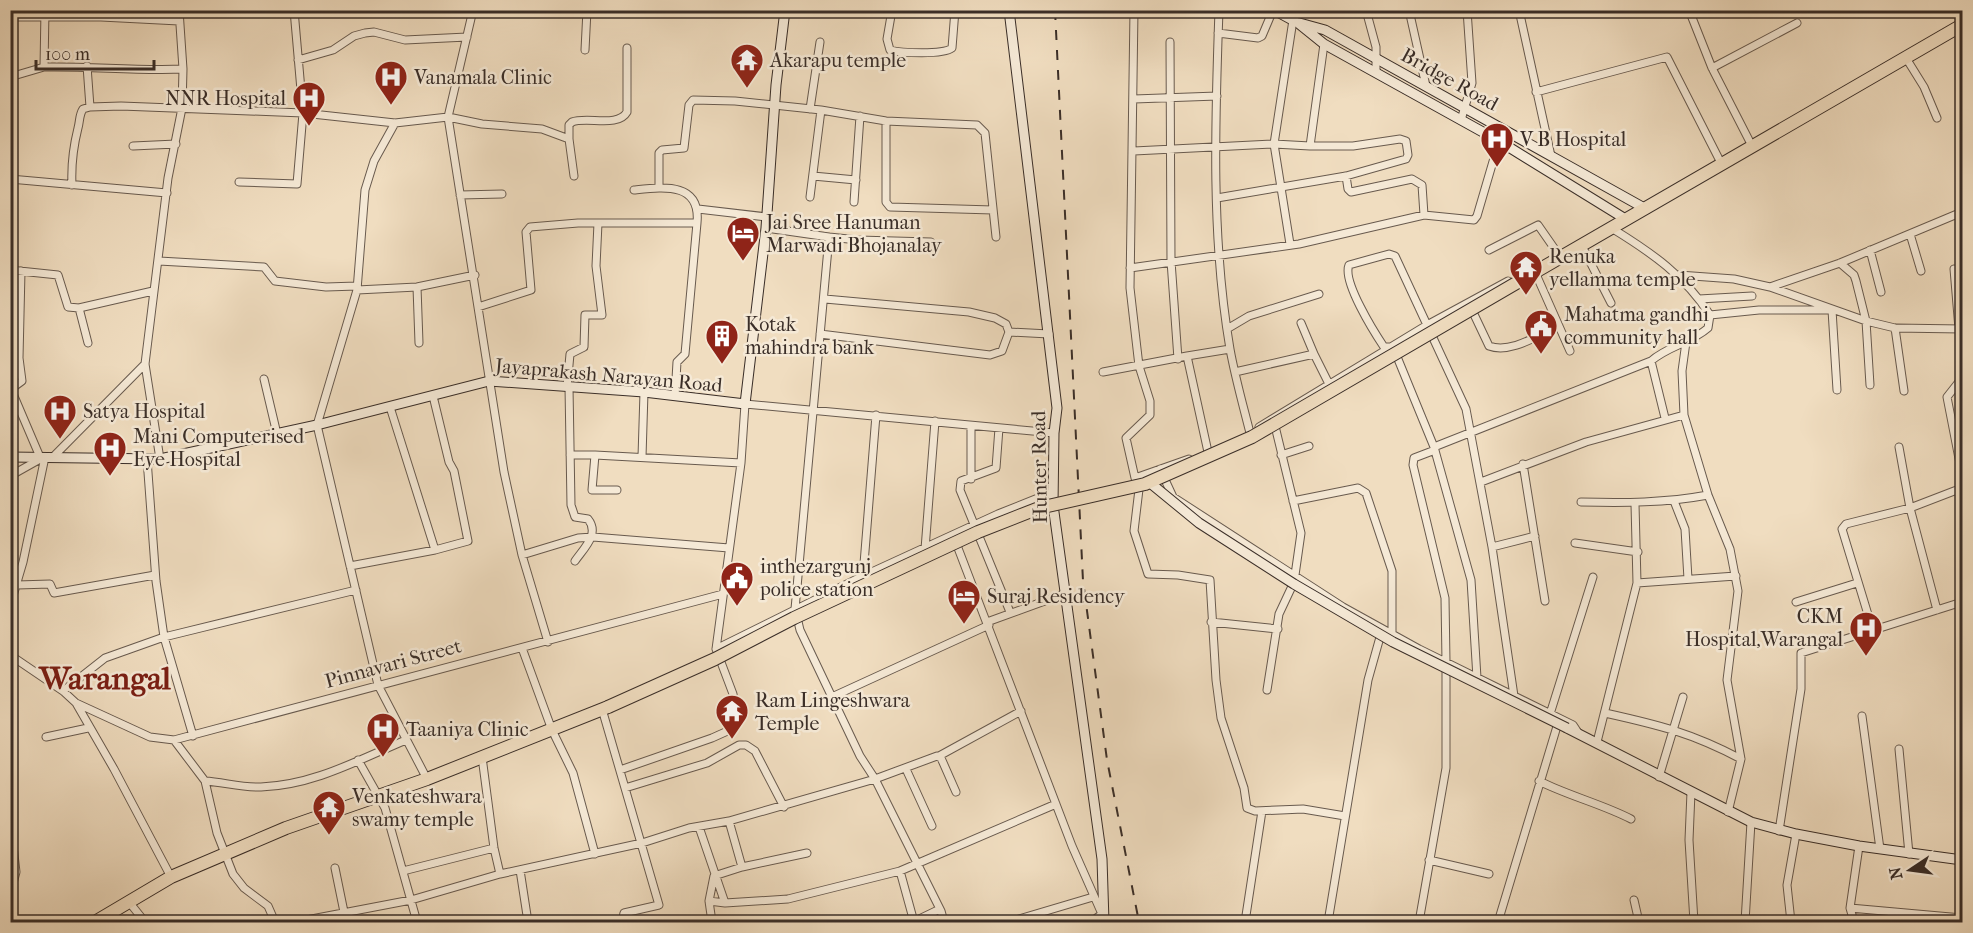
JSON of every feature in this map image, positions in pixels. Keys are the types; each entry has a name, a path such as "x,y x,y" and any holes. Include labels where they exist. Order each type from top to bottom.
{"highway":[{"path":"95,922 171,877 286,828 427,778 605,708 715,659 794,618 978,532 1039,508 1149,482 1252,437 1962,25"}],"street":[{"path":"160,459 145,364 167,193 182,108 183,69 179,10"},
{"path":"239,182 297,184 303,113 294,10"},
{"path":"473,10 448,117 475,275 504,472 522,555 548,642"},
{"path":"585,50 587,10"},
{"name":"Jayaprakash Narayan Road","path":"10,457 160,459 317,425 489,381 645,392 745,404 766,228 777,107 776,85 785,10"},
{"path":"892,10 887,39 890,50 937,52 948,51 952,48 956,10"},
{"name":"Hunter Road","path":"1009,10 1058,417 1054,433 1053,492 1063,561 1064,594 1102,859 1104,919"},
{"path":"1134,10 1134,151 1130,268 1139,366 1150,405 1150,415 1126,438 1135,478 1140,480 1134,531 1149,574 1178,574 1210,580 1212,586 1211,622 1221,718 1244,788 1247,808 1262,811 1303,809 1345,816"},
{"path":"1219,10 1216,96 1219,255 1230,349 1250,433"},
{"path":"1218,33 1258,38 1274,10"},
{"name":"Bridge Road","path":"1274,10 1294,21 1324,44 1499,141 1627,220"},
{"path":"1366,10 1377,58 1376,72"},
{"path":"1408,10 1426,86"},
{"path":"1461,120 1472,83 1467,10"},
{"path":"1519,10 1551,156"},
{"path":"1689,10 1712,68 1752,146"},
{"path":"10,17 45,14 179,21"},
{"path":"44,67 45,14"},
{"path":"1290,244 1274,144 1294,21"},
{"name":"Bridge Road","path":"1294,21 1324,30 1377,58 1646,208"},
{"path":"1712,68 1797,23"},
{"path":"298,60 333,50 354,36 365,33 374,32 405,40 467,37"},
{"path":"810,110 820,42"},
{"path":"1170,42 1173,147 1171,261 1178,359"},
{"path":"1310,146 1324,44"},
{"path":"574,176 569,139 572,122 617,120 625,117 627,112 627,48"},
{"path":"1536,92 1667,57 1721,163"},
{"path":"1906,58 1924,87 1937,118"},
{"path":"10,77 44,67 87,66 150,71 183,69"},
{"path":"87,66 90,107"},
{"path":"1134,99 1216,96"},
{"path":"659,188 659,153 662,150 684,148 690,101 735,101 821,110 886,121 981,128 985,133 996,237"},
{"path":"72,185 71,153 74,137 80,114 83,109 90,107 121,106 303,113 395,123 448,117 482,124 542,129 569,139"},
{"path":"810,197 821,110"},
{"path":"854,202 860,116"},
{"path":"886,121 886,202 890,207 993,210"},
{"path":"395,123 374,161 365,190 357,288 349,325 334,363 317,425 378,685 427,778"},
{"path":"1134,151 1216,145 1353,146 1400,139 1406,141 1408,155 1406,159 1346,176 1217,198"},
{"path":"1130,268 1299,244 1424,215 1474,220 1499,141"},
{"path":"132,146 176,144"},
{"path":"813,176 856,180"},
{"path":"1346,176 1348,189 1351,192 1412,179 1418,180 1422,185 1424,215"},
{"path":"10,179 167,193"},
{"path":"634,190 659,188 688,193 694,198 698,209 688,333 685,354 677,362 675,396"},
{"path":"460,195 502,194"},
{"path":"698,209 767,218"},
{"path":"1770,287 1840,263 1962,212"},
{"path":"478,307 531,290 525,232 530,227 598,223 697,223"},
{"path":"575,561 593,537 592,525 588,519 577,519 573,515 568,387 570,354 584,347 585,315 602,315 596,266 598,223"},
{"path":"1489,250 1538,225 1561,258"},
{"path":"766,228 858,240 931,242"},
{"path":"1419,922 1446,768 1446,662 1445,598 1413,465 1414,458 1471,432 1652,361 1672,347 1686,342 1708,328 1710,315 1679,275 1656,256 1614,229"},
{"path":"1910,234 1921,271"},
{"path":"829,237 795,609 800,630 834,696 860,756 875,779 940,909 944,922"},
{"path":"1582,246 1611,303"},
{"path":"1870,250 1881,292"},
{"path":"1393,347 1384,347 1354,296 1347,269 1349,265 1389,254 1395,256 1466,409 1492,547 1514,696"},
{"path":"159,261 264,267 275,281 326,287 417,287 475,275"},
{"path":"1840,263 1854,275 1866,321 1870,385"},
{"path":"1135,478 1208,452 1250,433 1427,326 1523,272 1537,266 1548,265"},
{"path":"1679,275 1734,279 1770,287 1832,310 1895,328 1961,329 1954,269"},
{"path":"10,270 58,275 68,307 79,308 153,291"},
{"path":"10,606 17,585 46,457 11,389 22,381 21,271"},
{"path":"1533,273 1570,351"},
{"path":"417,287 420,343"},
{"path":"1227,329 1249,316 1319,294"},
{"path":"1699,299 1752,296"},
{"path":"820,334 990,356 1002,351 1010,332 1006,324 995,318 969,312 825,299"},
{"path":"1469,303 1489,346 1498,350 1508,348 1559,326"},
{"path":"79,308 88,343"},
{"path":"1710,315 1759,310 1832,310"},
{"path":"1832,310 1837,390"},
{"path":"1301,323 1329,384"},
{"path":"1895,328 1904,392"},
{"path":"1010,332 1049,334"},
{"path":"10,342 20,341"},
{"path":"1686,342 1682,371 1684,415 1707,495 1730,549 1738,598 1727,680 1740,759 1728,812"},
{"path":"1393,347 1435,448 1471,580 1478,678"},
{"path":"1103,372 1230,349"},
{"path":"1235,372 1314,354"},
{"path":"1187,356 1208,452"},
{"path":"1652,361 1665,418"},
{"path":"10,476 46,457 145,364"},
{"path":"1962,378 1947,397 1962,474"},
{"path":"264,379 277,434"},
{"path":"642,457 645,392"},
{"path":"350,566 435,550 468,541 454,471 449,462 433,396"},
{"path":"620,770 732,729 737,713 716,649 741,463 745,404 1054,433"},
{"path":"390,407 435,550"},
{"path":"863,576 876,415"},
{"path":"1481,482 1523,464 1665,418 1684,415"},
{"path":"1268,690 1279,614 1290,594 1301,533 1273,417"},
{"path":"925,549 935,421"},
{"path":"971,426 971,479"},
{"path":"999,428 996,468 961,481 960,490 1010,612"},
{"path":"1281,455 1309,446"},
{"path":"1899,447 1910,508 1936,610"},
{"path":"570,455 741,463"},
{"path":"595,455 592,490 616,490"},
{"path":"147,459 155,575 164,637 193,736"},
{"path":"1523,464 1545,601"},
{"path":"1160,469 1173,497 1295,575 1383,630 1573,725 1579,734"},
{"path":"1149,482 1199,523 1393,642 1596,742 1728,812 1779,831 1859,846 1962,861"},
{"path":"1293,501 1359,488 1366,493 1392,571 1392,634"},
{"path":"1873,631 1844,540 1843,526 1910,508 1962,488"},
{"path":"716,649 863,576 1053,492"},
{"path":"1581,502 1635,504 1674,501 1707,495"},
{"path":"1674,501 1685,529 1688,579"},
{"path":"1596,742 1638,583 1635,504"},
{"path":"953,535 1056,804 1104,919 1091,922"},
{"path":"1492,547 1535,536"},
{"path":"522,555 578,538 593,537 729,548"},
{"path":"1575,543 1638,552"},
{"path":"17,585 50,584 54,593 155,575"},
{"path":"1638,583 1736,576"},
{"path":"1550,714 1593,577"},
{"path":"1796,602 1857,583"},
{"path":"63,691 105,658 164,637 356,590"},
{"name":"Pinnavari Street","path":"76,703 150,738 174,740 723,594"},
{"path":"834,696 1010,612 1064,594"},
{"path":"1779,831 1801,689 1800,654 1962,602"},
{"path":"1211,622 1278,629"},
{"path":"1328,922 1368,680 1383,630"},
{"path":"10,636 11,655 63,691 76,703 171,877"},
{"path":"522,648 552,730 573,773 594,854"},
{"path":"1659,777 1683,697"},
{"path":"605,708 620,770 659,905 624,913 622,922"},
{"path":"296,922 411,900 500,874 642,843 784,807 906,769 939,756 1021,711"},
{"path":"1605,713 1674,728 1707,741 1740,759"},
{"path":"1862,716 1880,849"},
{"path":"1498,922 1520,856 1539,781 1558,723"},
{"path":"46,737 88,728"},
{"path":"174,740 205,781 217,833 233,874 244,888 268,906 275,922"},
{"path":"205,781 258,787 297,784 340,770 406,740"},
{"path":"625,788 707,763 739,745 746,745 755,751 784,807"},
{"path":"1899,749 1909,854"},
{"path":"939,756 956,792"},
{"path":"482,757 494,848 500,874"},
{"path":"358,760 379,796 417,922"},
{"path":"906,769 932,826"},
{"path":"1539,781 1570,796 1615,811 1631,819"},
{"path":"1691,792 1689,840 1694,922"},
{"path":"709,901 725,903 788,898 900,870 917,865 1056,804"},
{"path":"1245,922 1262,811"},
{"path":"10,820 16,872 10,894"},
{"path":"729,821 742,867"},
{"path":"1745,922 1751,822"},
{"path":"699,827 725,903"},
{"path":"1791,922 1787,885 1796,834"},
{"path":"1854,922 1850,908 1859,846"},
{"path":"403,871 494,848"},
{"path":"714,876 742,867 807,853"},
{"path":"1429,860 1489,874"},
{"path":"334,868 344,912"},
{"path":"519,870 528,922"},
{"path":"900,870 913,922 940,909"},
{"path":"712,922 709,901 714,876"},
{"path":"1009,922 1093,897"},
{"path":"1634,900 1639,922"},
{"path":"129,902 145,922"},
{"path":"1850,908 1962,919"}],"railway":[{"path":"1055,10 1083,581 1107,760 1139,922"}],"place":[{"name":"Akarapu temple","path":"747,89"},
{"name":"Vanamala Clinic","path":"391,106"},
{"name":"NNR Hospital","path":"309,127"},
{"name":"V B Hospital","path":"1497,168"},
{"name":"Jai Sree Hanuman Marwadi Bhojanalay","path":"743,262"},
{"name":"Renuka yellamma temple","path":"1526,296"},
{"name":"Mahatma gandhi community hall","path":"1541,355"},
{"name":"Kotak mahindra bank","path":"722,365"},
{"name":"Satya Hospital","path":"60,440"},
{"name":"Mani Computerised Eye Hospital","path":"110,477"},
{"name":"inthezargunj police station","path":"737,607"},
{"name":"Suraj Residency","path":"964,625"},
{"name":"CKM Hospital,Warangal","path":"1866,657"},
{"name":"Ram Lingeshwara Temple","path":"732,740"},
{"name":"Taaniya Clinic","path":"383,758"},
{"name":"Venkateshwara swamy temple","path":"329,836"}],"district":[{"name":"Warangal","path":"105,678"}]}
